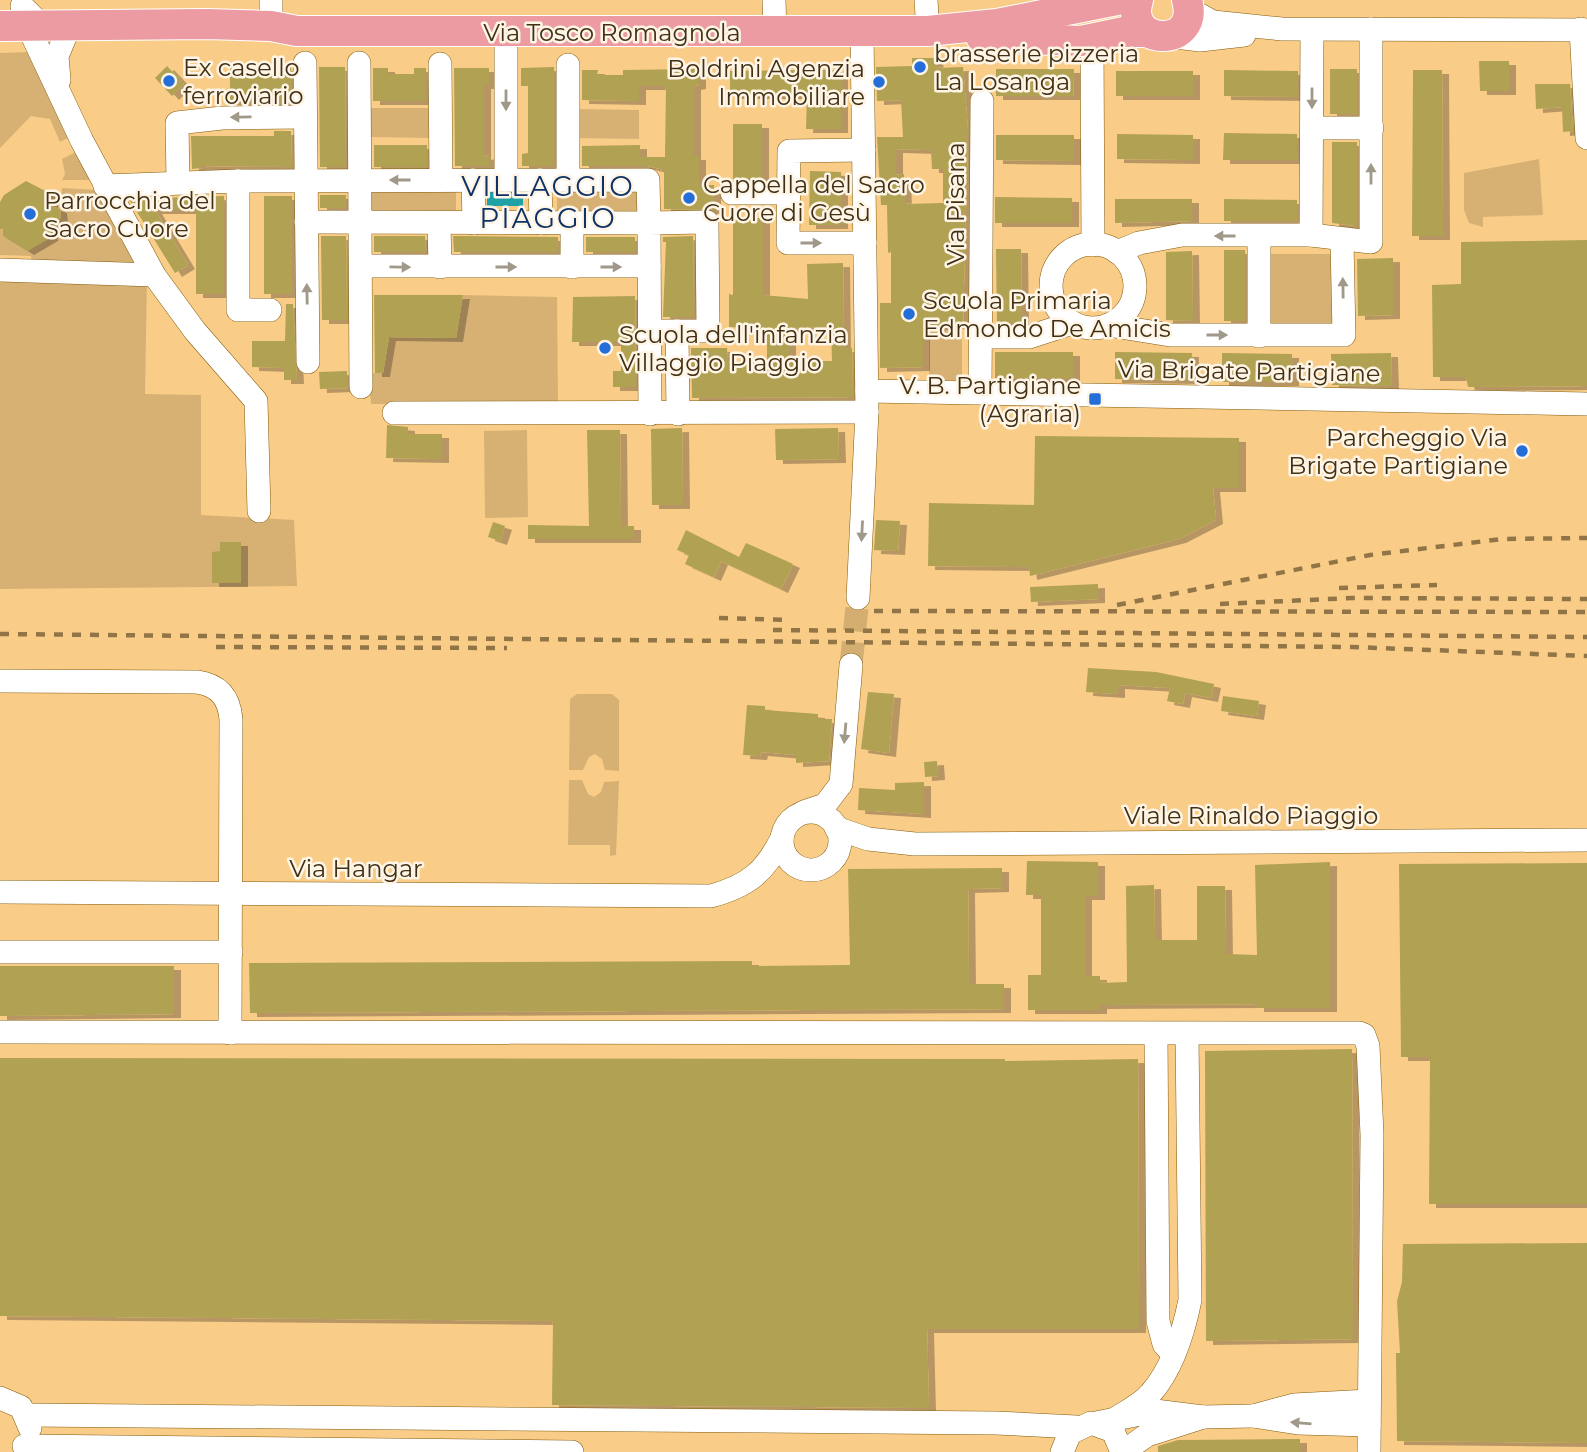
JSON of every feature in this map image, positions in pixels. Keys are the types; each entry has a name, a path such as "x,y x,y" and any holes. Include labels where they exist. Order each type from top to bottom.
{"main road":[{"path":"1138,0 1136,15 1157,34 1184,25 1188,4"},
{"name":"Via Tosco Romagnola","path":"0,37 32,26 271,37 280,19 506,32 928,31 997,24 1103,2"},
{"name":"Via Tosco Romagnola","path":"928,31 1018,40 1092,39 1124,32 1157,34"}],"street":[{"path":"774,0 775,31"},
{"path":"926,0 928,31"},
{"path":"1188,4 1213,22 1275,29 1584,30 1586,139"},
{"path":"32,26 61,94 106,186 154,275 195,331 256,401 259,511"},
{"path":"1157,34 1200,40 1275,29"},
{"path":"1117,252 1133,244 1172,236 1311,235 1342,241 1371,242 1371,29"},
{"path":"1311,235 1312,30"},
{"path":"506,32 506,180"},
{"path":"858,598 867,402 862,32"},
{"path":"1092,39 1093,245"},
{"path":"305,63 308,362"},
{"path":"359,63 361,387"},
{"path":"440,64 441,180"},
{"path":"568,65 568,180"},
{"name":"Via Pisana","path":"980,392 982,101"},
{"path":"178,182 177,124 222,118 305,117"},
{"path":"1312,128 1372,128"},
{"path":"864,150 789,151 788,243 866,243"},
{"path":"473,180 474,223"},
{"path":"540,180 541,223"},
{"path":"106,186 246,181 648,180 650,414"},
{"path":"246,181 238,310 261,310"},
{"path":"732,193 788,193"},
{"path":"306,222 707,222 708,331 649,331"},
{"path":"439,223 440,267"},
{"path":"572,223 572,267"},
{"path":"1259,236 1259,335"},
{"path":"1108,325 1149,333 1344,335 1342,241"},
{"path":"981,337 1029,337 1072,323 1092,328 1108,325 1121,318 1131,305 1135,287 1133,273 1117,252 1093,245 1073,250 1059,262 1052,279 1054,302 1072,323"},
{"path":"361,266 649,266"},
{"path":"0,271 154,275"},
{"path":"1029,337 1054,302"},
{"path":"1131,305 1149,333"},
{"path":"677,331 678,414"},
{"name":"Via Brigate Partigiane","path":"394,413 678,414 980,392 1587,404"},
{"path":"851,665 841,784 825,805 804,812 790,821 782,838 784,853 796,866 810,870 826,865 839,845 836,826 845,802 853,766"},
{"path":"0,681 197,682 221,691 229,706 231,719 230,1033"},
{"path":"804,812 823,814 836,826"},
{"name":"Viale Rinaldo Piaggio","path":"836,826 877,841 915,844 1587,840"},
{"name":"Via Hangar","path":"711,896 735,889 758,875 782,838"},
{"name":"Viale Rinaldo Piaggio","path":"826,865 852,855 915,844"},
{"name":"Via Hangar","path":"0,892 711,896 730,900 745,896 796,866"},
{"path":"0,952 231,952"},
{"path":"0,1032 1352,1032 1364,1035 1367,1040 1372,1135 1369,1452"},
{"path":"1156,1034 1158,1321 1164,1344 1173,1354"},
{"path":"1062,1452 1067,1436 1152,1392 1173,1354 1190,1300 1187,1034"},
{"path":"3,1395 21,1407 27,1415 29,1435 21,1449 572,1452"},
{"path":"1253,1416 1294,1405 1369,1401"},
{"path":"27,1415 1096,1423 1155,1411 1203,1416 1253,1416 1298,1423 1369,1425"},
{"path":"1096,1423 1113,1432 1123,1452 1147,1435 1203,1416"}],"shaded area":[{"path":"32,52 72,136 60,142 50,119 31,116 0,148 0,53"},
{"path":"370,108 430,108 430,138 369,137"},
{"path":"574,109 639,110 639,139 574,138"},
{"path":"76,152 94,180 62,180 65,174 62,159"},
{"path":"1539,159 1543,215 1483,217 1483,227 1469,223 1464,210 1464,173"},
{"path":"557,185 640,185 640,218 557,218"},
{"path":"366,186 456,186 456,217 366,217"},
{"path":"62,188 98,190 136,264 31,264 31,256 0,255 0,229 51,237 51,224 61,218 60,209 51,206 51,194 61,196"},
{"path":"1267,254 1333,254 1333,324 1267,324"},
{"path":"0,278 147,279 145,394 201,395 201,515 294,520 297,586 0,589"},
{"path":"463,295 557,297 558,403 371,404 368,373 383,373 389,337 456,338"},
{"path":"929,328 962,328 962,380 929,380"},
{"path":"527,430 528,517 485,518 484,431"},
{"path":"577,694 612,694 619,700 619,771 605,770 602,759 595,754 589,757 583,770 569,770 570,699"},
{"path":"569,780 582,780 588,794 594,797 601,792 604,782 619,781 616,855 610,856 610,845 568,845"}],"water":[{"path":"487,189 523,189 523,206 487,206"}],"building":[{"path":"912,58 936,58 937,68 963,67 968,131 963,325 923,326 923,367 880,368 880,303 891,303 891,252 888,253 887,205 881,205 877,137 903,137 901,100 877,101 876,67 912,66","holes":["896,149 931,150 932,169 943,169 943,203 905,204 904,174 896,175"]},
{"path":"1479,61 1509,61 1509,91 1480,91"},
{"name":"Ex casello ferroviario","path":"167,66 184,84 172,96 155,78"},
{"path":"249,66 249,73 274,73 274,67 291,67 291,101 230,101 230,67"},
{"path":"319,67 345,67 346,167 320,167"},
{"path":"554,67 554,166 522,166 522,154 528,153 528,86 521,86 521,68"},
{"path":"373,68 388,68 388,74 414,74 414,68 426,68 426,101 373,101"},
{"path":"454,68 489,68 489,85 484,85 484,156 489,155 489,166 455,166"},
{"path":"699,69 699,85 694,86 694,156 699,156 699,185 714,185 714,210 664,209 664,170 648,166 582,166 582,146 640,145 640,157 665,157 666,86 639,86 639,101 582,100 582,70 598,70 597,75 623,75 623,70"},
{"path":"996,69 1074,69 1073,96 996,96"},
{"path":"1330,69 1357,69 1357,114 1330,114"},
{"path":"841,70 841,129 806,129 807,95 730,95 730,71"},
{"path":"1224,70 1298,71 1298,97 1224,96"},
{"path":"1413,70 1442,70 1443,236 1412,236"},
{"path":"1116,71 1193,71 1193,96 1116,96"},
{"path":"1535,84 1570,84 1573,131 1563,132 1562,107 1536,109"},
{"path":"733,124 762,124 762,179 733,179"},
{"path":"274,131 291,131 292,167 202,166 192,169 191,136 274,136"},
{"path":"1224,133 1297,134 1297,160 1223,160"},
{"path":"1117,134 1193,135 1193,160 1117,159"},
{"path":"996,135 1074,135 1074,161 996,160"},
{"path":"1332,142 1357,142 1357,226 1332,223"},
{"path":"374,145 427,145 427,167 374,167"},
{"path":"810,171 841,172 841,225 809,225"},
{"name":"Parrocchia del Sacro Cuore","path":"26,181 51,194 51,206 60,209 61,218 51,224 51,237 27,251 3,236 3,229 0,229 0,202 4,195"},
{"path":"320,195 346,195 346,208 320,208"},
{"path":"224,196 224,294 196,294 196,210 155,210 188,265 175,273 129,199"},
{"path":"264,196 292,196 292,294 264,294"},
{"path":"995,197 1072,198 1072,223 995,223"},
{"path":"1115,199 1192,199 1192,221 1115,223"},
{"path":"1224,199 1297,200 1297,221 1224,221"},
{"path":"733,218 763,218 763,295 808,299 807,264 843,263 844,348 852,348 853,397 692,398 691,348 727,348 728,362 767,361 767,329 729,327 729,294 733,295","holes":["831,327 832,361 789,361 789,328"]},
{"path":"321,236 346,236 347,320 322,320"},
{"path":"374,236 425,236 426,252 374,252"},
{"path":"453,236 558,237 558,252 454,252"},
{"path":"693,236 694,317 663,317 666,242 663,242 663,237"},
{"path":"586,237 635,237 635,252 586,252"},
{"path":"1587,240 1587,386 1468,387 1466,377 1433,377 1432,285 1461,284 1461,242"},
{"path":"996,249 1021,249 1022,323 997,323"},
{"path":"1224,250 1245,250 1245,321 1224,321"},
{"path":"1192,251 1193,321 1166,320 1166,252"},
{"path":"1393,258 1393,315 1358,316 1357,259"},
{"path":"374,295 463,295 456,338 389,337 383,373 375,373"},
{"path":"635,296 636,387 613,387 613,371 621,371 621,342 572,342 573,297"},
{"path":"286,304 293,304 297,380 284,380 284,368 252,367 252,341 285,341"},
{"path":"995,352 1073,352 1073,378 995,378"},
{"path":"1115,352 1192,353 1191,380 1115,379"},
{"path":"1222,353 1292,354 1292,382 1222,382"},
{"path":"1391,353 1392,386 1332,385 1331,354"},
{"path":"347,371 347,388 320,389 319,372"},
{"path":"387,425 408,427 408,434 442,434 442,459 386,458"},
{"path":"682,428 683,505 652,505 651,429"},
{"path":"838,428 839,459 776,460 775,429"},
{"path":"587,430 620,430 621,526 634,526 634,539 528,539 528,525 589,526"},
{"path":"1035,436 1239,438 1239,488 1213,488 1216,520 1179,539 1030,576 1029,567 928,566 929,503 1034,505"},
{"path":"876,520 900,521 898,551 874,550"},
{"path":"493,522 505,526 500,541 488,537"},
{"path":"686,530 739,557 746,543 793,564 781,589 721,561 714,577 685,564 689,555 677,550"},
{"path":"220,542 241,542 241,583 212,583 212,552 220,551"},
{"path":"1098,584 1098,599 1031,602 1030,587"},
{"path":"1088,668 1156,672 1214,684 1211,698 1185,693 1183,704 1167,701 1170,688 1118,685 1118,694 1086,692"},
{"path":"868,692 894,694 889,753 861,749"},
{"path":"1223,696 1259,701 1257,716 1221,711"},
{"path":"747,705 765,706 765,710 818,714 818,719 832,719 829,761 796,763 796,755 761,752 760,756 743,755"},
{"path":"937,761 938,776 925,777 924,762"},
{"path":"924,782 924,814 858,810 859,788 895,790 895,783"},
{"path":"1027,861 1098,862 1098,896 1085,896 1085,976 1100,976 1100,983 1127,982 1126,886 1154,885 1155,940 1197,940 1197,886 1225,886 1226,954 1257,955 1255,865 1330,862 1330,1008 1257,1008 1257,1004 1100,1005 1100,1010 1028,1010 1028,975 1041,975 1041,895 1026,895"},
{"path":"1587,863 1587,1204 1429,1204 1430,1057 1401,1057 1399,864"},
{"path":"1002,868 1002,888 968,889 969,984 1004,984 1004,1009 250,1013 249,963 752,961 752,966 850,965 848,869"},
{"path":"0,966 174,966 174,1014 0,1016"},
{"path":"1352,1049 1353,1339 1206,1341 1205,1051"},
{"path":"0,1058 1005,1061 1138,1059 1139,1329 927,1329 929,1408 552,1405 553,1321 0,1316"},
{"path":"1587,1243 1587,1443 1397,1441 1396,1353 1400,1353 1397,1301 1402,1282 1403,1244"},
{"path":"1300,1439 1300,1452 1158,1452 1158,1446 1178,1440"}],"tunnel":[{"path":"851,665 858,598"}],"railway":[{"path":"1117,605 1370,555 1502,539 1587,538"},
{"path":"1339,588 1437,585"},
{"path":"1220,604 1352,598 1587,599"},
{"path":"874,611 1587,612"},
{"path":"719,618 789,620"},
{"path":"773,630 1587,637"},
{"path":"0,634 1352,647 1587,656"},
{"path":"216,647 507,648"}],"place":[{"name":"brasserie pizzeria La Losanga","path":"920,67"},
{"name":"Ex casello ferroviario","path":"169,81"},
{"name":"Boldrini Agenzia Immobiliare","path":"879,82"},
{"name":"Cappella del Sacro Cuore di Gesù","path":"689,198"},
{"name":"Parrocchia del Sacro Cuore","path":"30,214"},
{"name":"Scuola Primaria Edmondo De Amicis","path":"909,314"},
{"name":"Scuola dell'infanzia Villaggio Piaggio","path":"605,348"},
{"name":"V. B. Partigiane (Agraria)","path":"1095,399"},
{"name":"Parcheggio Via Brigate Partigiane","path":"1522,451"}],"district":[{"name":"VILLAGGIO PIAGGIO","path":"548,202"}]}
